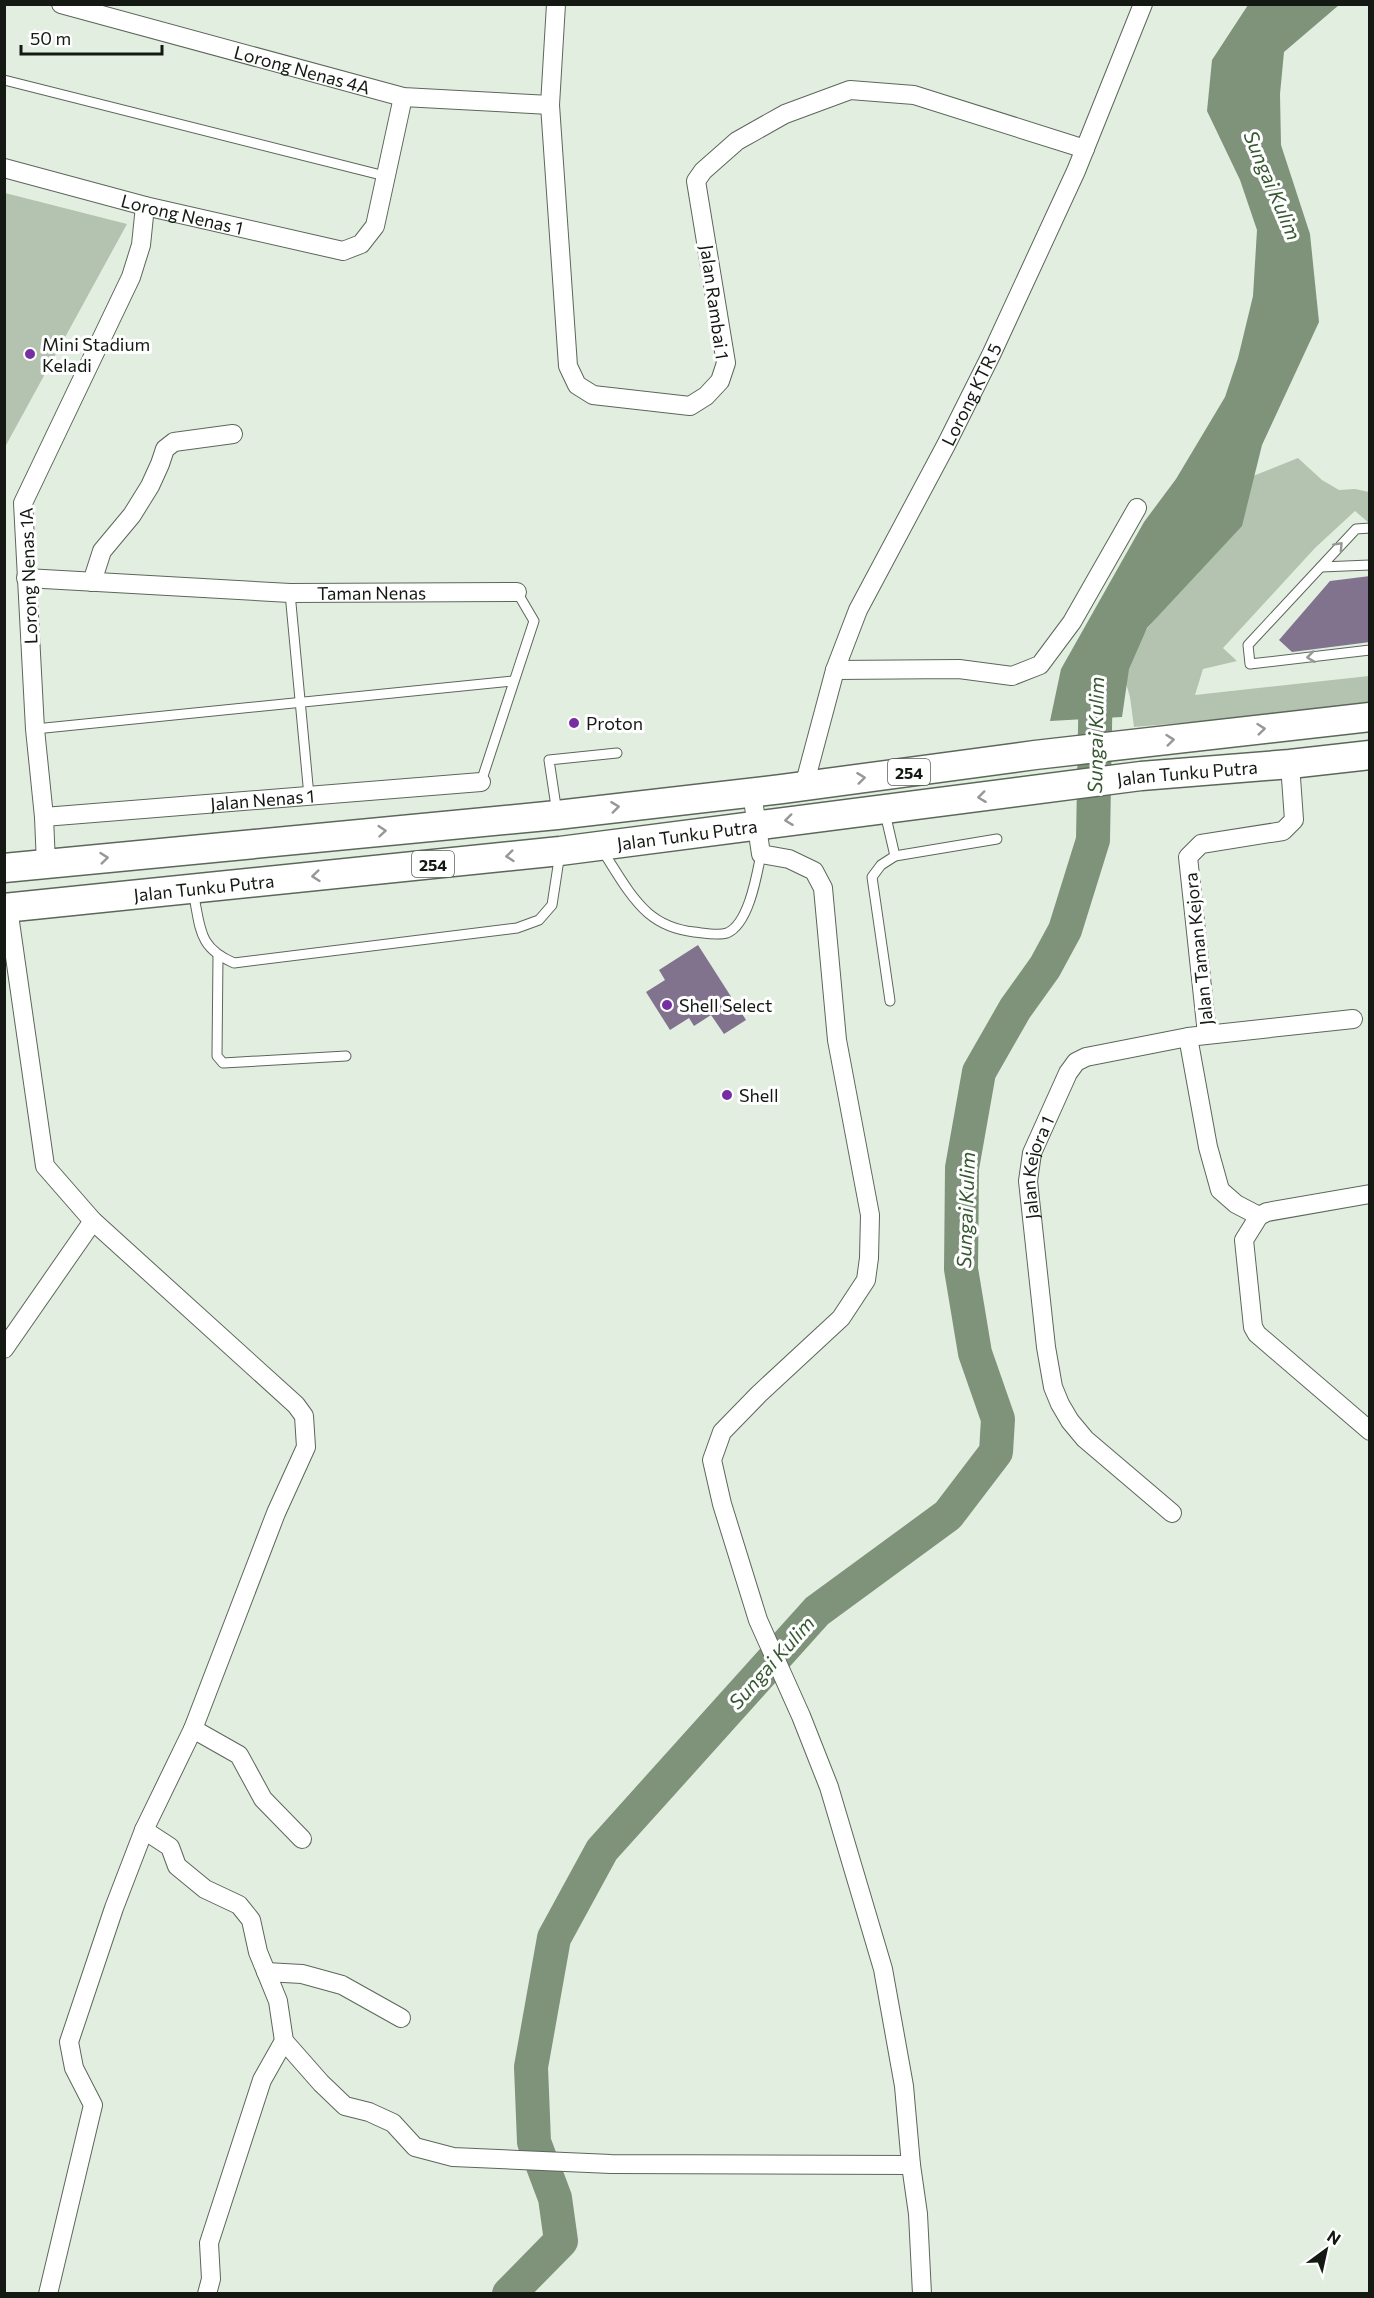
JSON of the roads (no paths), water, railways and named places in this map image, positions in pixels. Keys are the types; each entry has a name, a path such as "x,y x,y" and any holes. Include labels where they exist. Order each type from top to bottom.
{"main road":[{"name":"Jalan Tunku Putra","path":"4,868 557,815 752,793 1035,755 1370,717"},
{"name":"Jalan Tunku Putra","path":"6,906 560,851 1141,776 1370,755"},
{"path":"6,906 31,886 46,864 50,870 72,885 109,897"}],"street":[{"name":"Lorong Nenas 4A","path":"61,4 403,97 550,105"},
{"name":"Jalan Rambai 1","path":"556,4 550,105 568,366 577,385 593,395 690,406 706,396 720,381 726,363 696,181 703,171 737,141 785,114 850,90 914,95 1084,149"},
{"name":"Lorong KTR 5","path":"804,786 835,670 858,610 991,355 1084,149 1143,4"},
{"path":"385,176 403,97"},
{"name":"Lorong Nenas 1","path":"4,168 145,206 343,251 361,244 375,226 385,176"},
{"name":"Lorong Nenas 1A","path":"46,864 44,817 35,729 23,503 131,277 141,245 145,206"},
{"path":"92,582 102,551 132,515 150,486 165,449 174,442 232,434"},
{"path":"835,670 959,669 1012,676 1040,665 1072,622 1137,508"},
{"name":"Taman Nenas","path":"26,578 290,593 517,592"},
{"name":"Jalan Taman Kejora","path":"1207,1034 1188,857 1201,844 1283,831 1291,825 1294,820 1290,764"},
{"name":"Jalan Nenas 1","path":"44,817 481,782"},
{"path":"752,793 760,855 789,859 814,871 822,888 837,1040 870,1215 869,1258 866,1280 841,1318 759,1394 722,1432 712,1460 758,1620 801,1716 828,1787 883,1969 904,2086 918,2214 922,2294"},
{"path":"6,906 45,1166 93,1221 296,1405 304,1416 306,1447 272,1524 193,1729 144,1830 114,1908 69,2042 74,2068 93,2104 48,2294"},
{"name":"Jalan Kejora 1","path":"1172,1513 1085,1439 1060,1404 1053,1387 1046,1347 1028,1181 1032,1154 1068,1073 1076,1062 1103,1052 1207,1034 1353,1019"},
{"path":"1188,1037 1208,1147 1220,1190 1236,1204 1259,1216"},
{"path":"1370,1194 1267,1212 1259,1216 1244,1240 1253,1327 1262,1341 1370,1431"},
{"path":"4,1349 93,1221"},
{"path":"193,1729 239,1755 263,1799 303,1839"},
{"path":"144,1830 170,1848 177,1866 205,1889 239,1905 251,1920 258,1952 278,2001 284,2041 345,2106 369,2112 393,2123 415,2147 453,2157 611,2164 911,2165"},
{"path":"266,1972 302,1974 342,1985 401,2018"},
{"path":"207,2294 211,2278 209,2243 262,2080 284,2041"}],"lane":[{"path":"4,80 385,176"},
{"path":"1370,528 1356,529 1248,645 1250,664 1370,650"},
{"path":"1321,567 1370,565"},
{"name":"Taman Nenas","path":"481,782 534,621 517,592"},
{"path":"290,593 309,796"},
{"path":"35,729 513,681"},
{"path":"557,815 549,760 617,753"},
{"path":"884,809 895,856"},
{"path":"890,1001 872,877 881,865 895,856 997,839"},
{"path":"600,846 635,898 649,914 667,926 708,934 727,933 736,925 756,885 760,855"},
{"path":"192,889 204,942 218,956 234,963 517,928 539,920 552,905 560,851"},
{"path":"218,956 217,1056 219,1061 223,1063 346,1056"}],"water":[{"path":"1248,5 1339,5 1284,52 1280,94 1281,145 1310,234 1319,322 1262,445 1242,526 1147,628 1129,669 1122,717 1050,721 1061,669 1144,522 1176,479 1225,397 1238,358 1253,296 1257,230 1240,180 1207,111 1212,60"}],"waterway":[{"name":"Sungai Kulim","path":"509,2294 561,2241 555,2198 534,2142 531,2067 554,1938 602,1850 817,1611 948,1515 996,1452 998,1419 975,1353 961,1269 962,1168 979,1072 1015,1009 1045,967 1065,930 1093,840 1096,673"}],"place":[{"name":"Mini Stadium Keladi","path":"30,354"},
{"name":"Proton","path":"574,723"},
{"name":"Shell Select","path":"667,1005"},
{"name":"Shell","path":"727,1095"}]}
